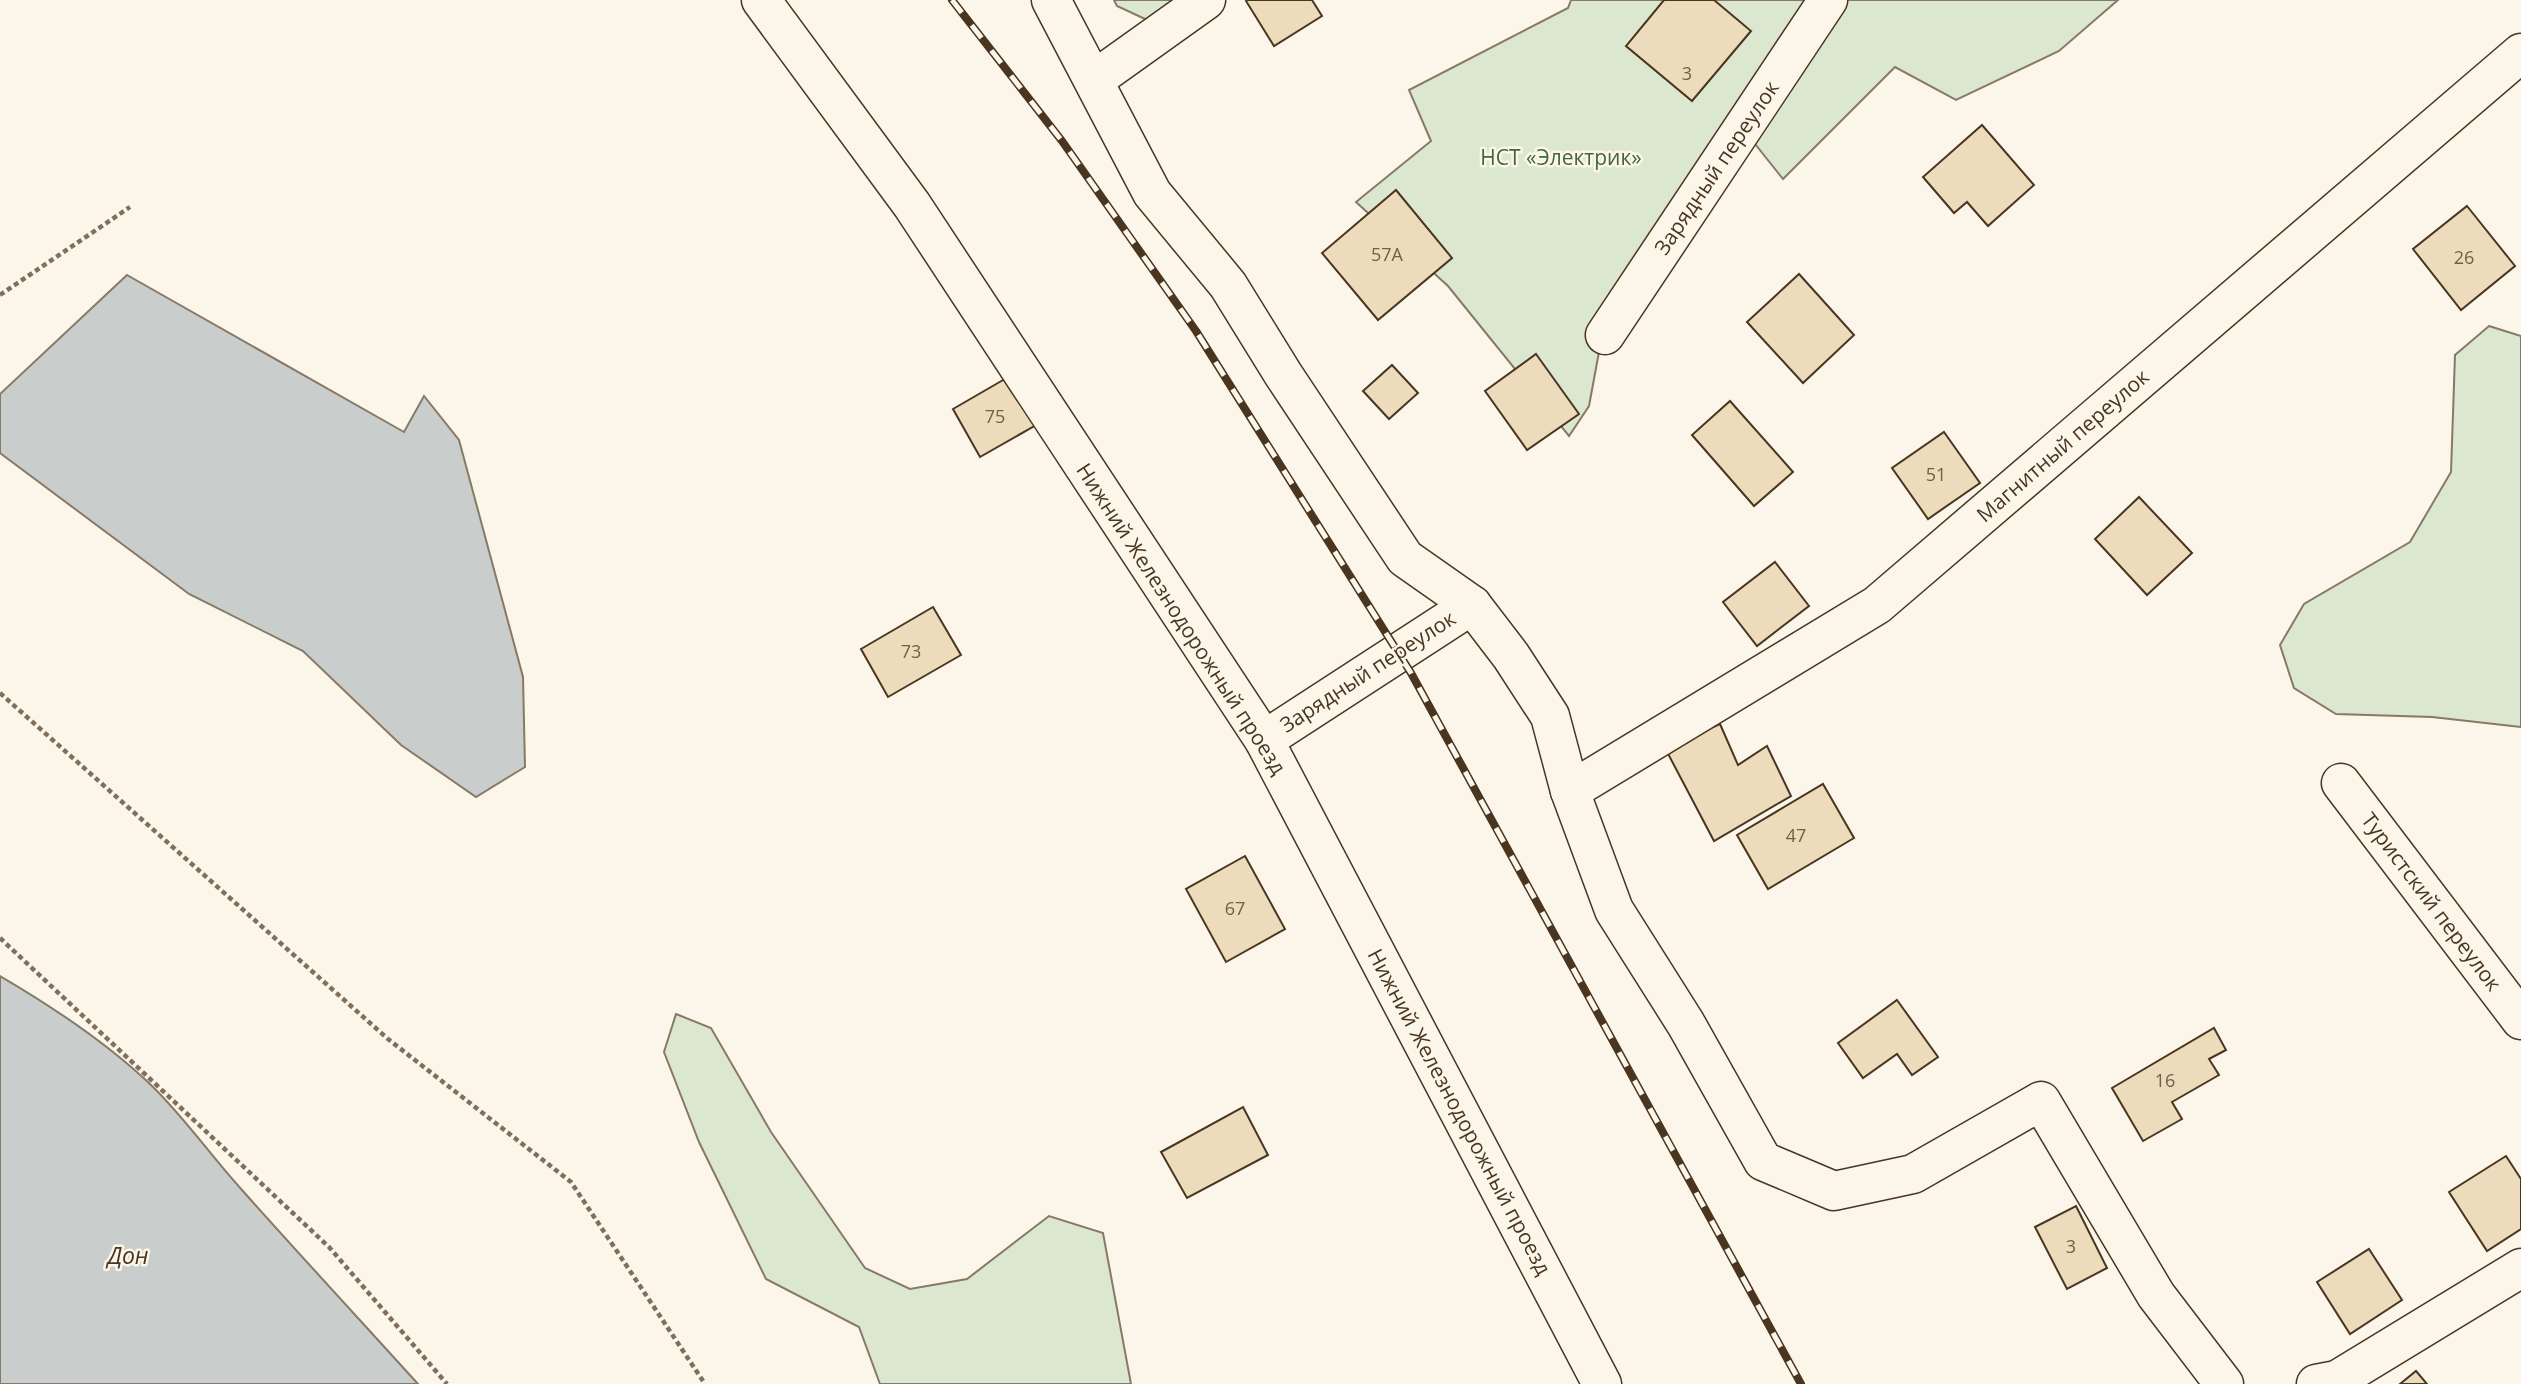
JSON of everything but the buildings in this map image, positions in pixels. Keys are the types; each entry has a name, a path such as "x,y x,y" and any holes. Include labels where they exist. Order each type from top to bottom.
{"street":[{"name":"Нижний Железнодорожный проезд","path":"761,0 912,205 1264,740 1602,1384"},
{"path":"1051,0 1152,193 1228,285 1283,374 1405,558 1472,605 1511,656 1549,716 1570,791 1614,910 1686,1024 1763,1161 1834,1191 1913,1174 2041,1101 2156,1295 2224,1384"},
{"path":"1094,80 1206,0"},
{"name":"Зарядный переулок","path":"1605,335 1828,0"},
{"name":"Магнитный переулок","path":"1570,791 1877,606 2521,52"},
{"name":"Зарядный переулок","path":"1264,740 1472,605"},
{"name":"Туристский переулок","path":"2341,783 2521,1020"},
{"path":"2316,1384 2337,1380 2521,1268"}],"path":[{"path":"0,295 130,207"},
{"path":"0,693 388,1039 571,1182 705,1384"},
{"path":"0,938 329,1247 447,1384"}],"green space":[{"path":"1114,0 1195,0 1158,25 1117,6"},
{"name":"НСТ «Электрик»","path":"1571,0 2118,0 2059,51 1956,100 1895,67 1783,179 1739,124 1604,325 1589,406 1569,436 1448,286 1356,202 1431,141 1409,90 1568,8"},
{"path":"2489,326 2521,336 2521,727 2432,717 2336,714 2294,688 2280,645 2304,604 2410,542 2451,472 2455,355"},
{"path":"676,1014 711,1028 771,1132 865,1268 910,1289 967,1279 1049,1216 1103,1233 1131,1384 880,1384 859,1327 766,1279 699,1142 664,1052"}],"water":[{"path":"127,275 404,432 424,396 459,440 523,677 525,767 476,797 401,745 303,651 189,594 0,453 0,394"},
{"name":"Дон","path":"0,976 78,1026 116,1054 151,1085 418,1384 0,1384"}],"railway":[{"path":"952,0 1062,141 1196,331 1411,673 1801,1384"}]}
